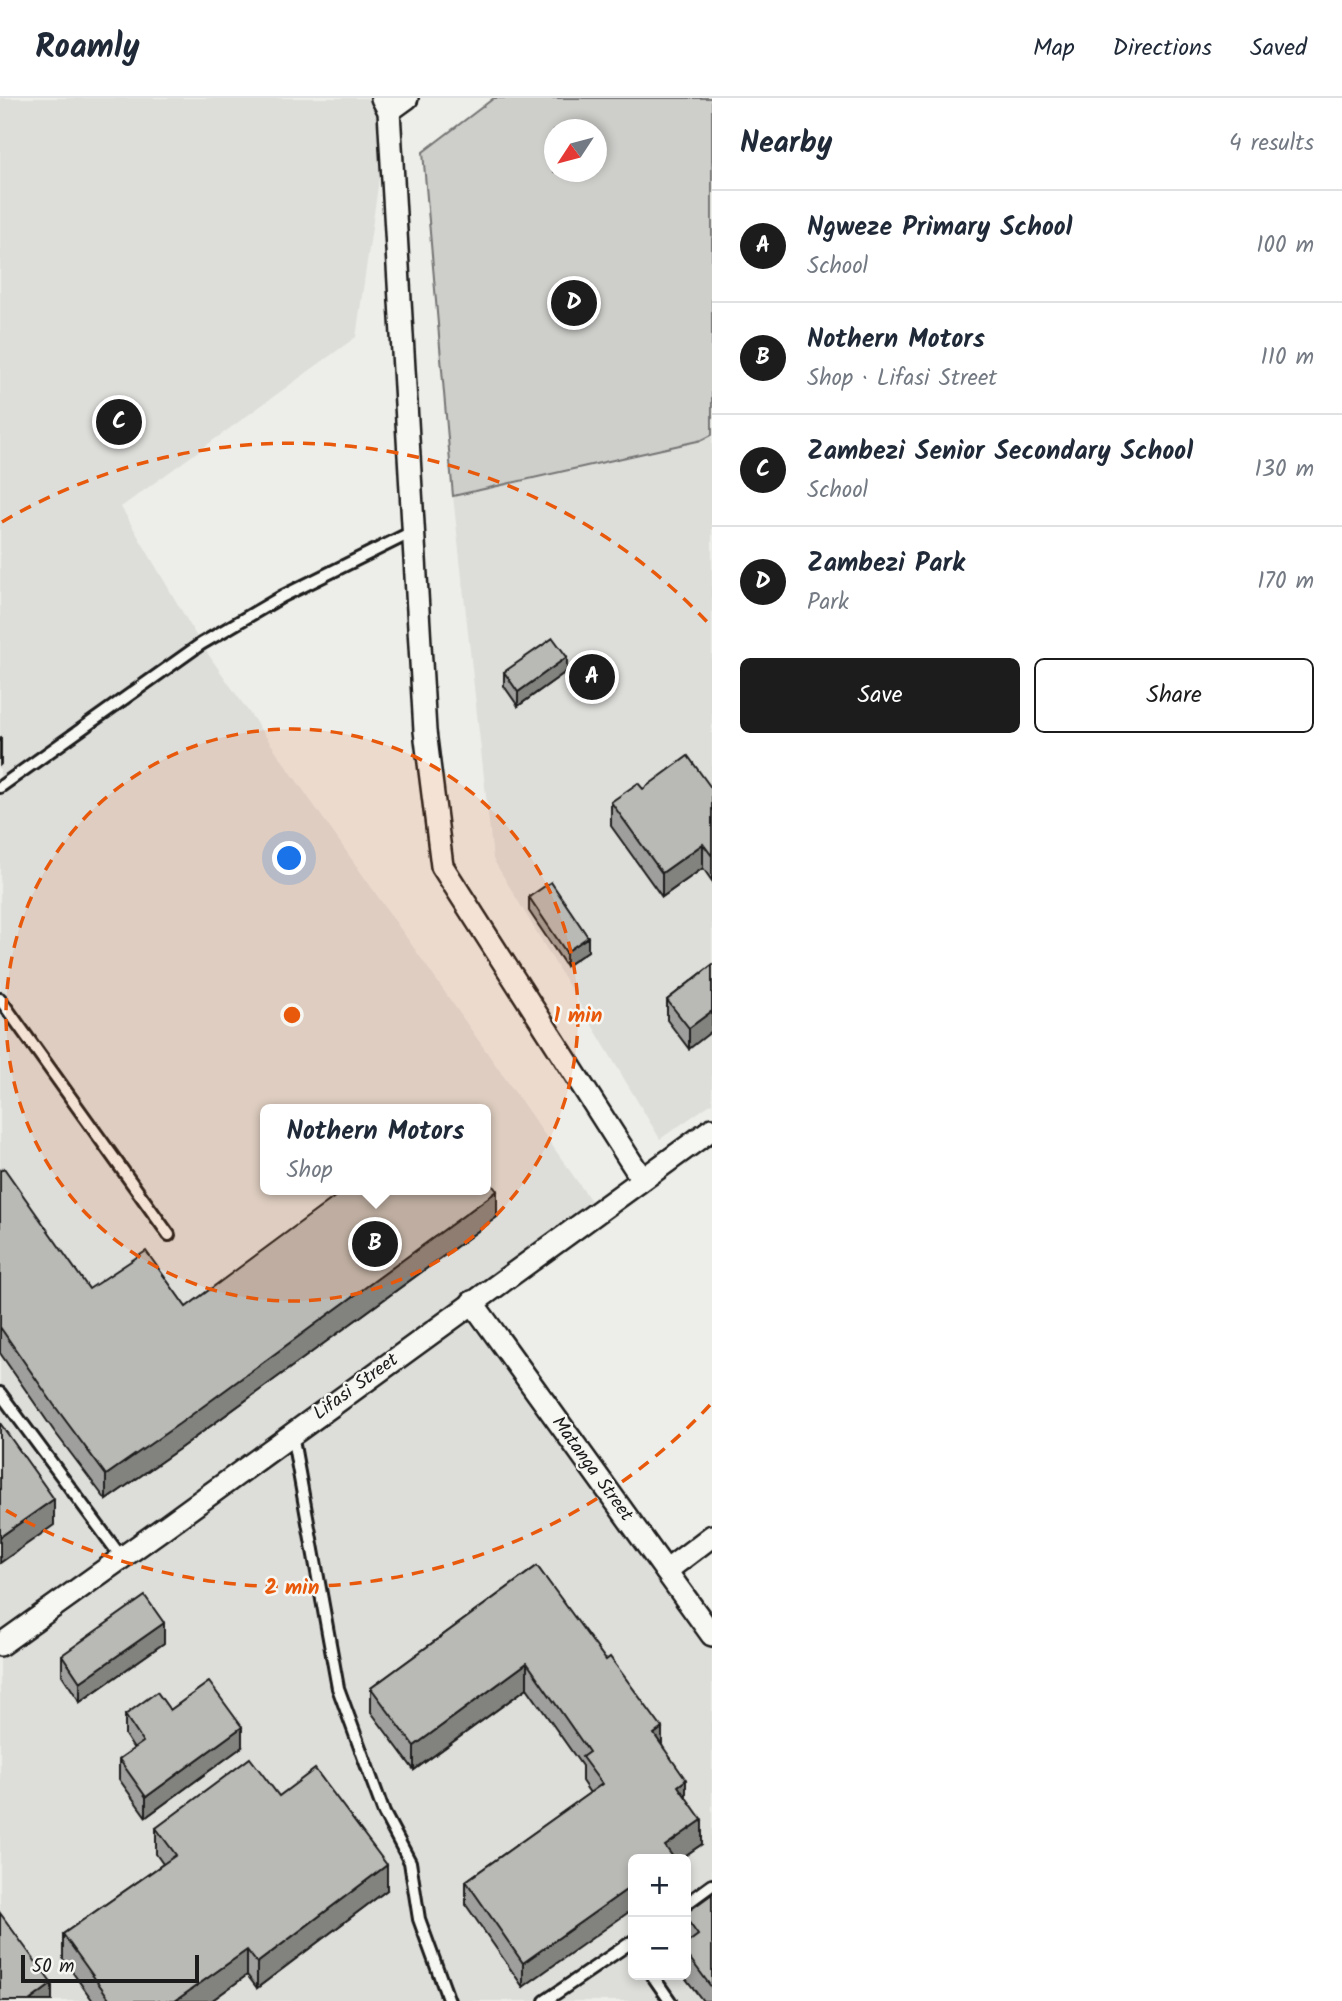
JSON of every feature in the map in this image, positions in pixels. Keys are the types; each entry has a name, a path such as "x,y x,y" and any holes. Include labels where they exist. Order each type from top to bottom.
{"street":[{"path":"407,98 386,104 425,731 442,866 642,1179"},
{"name":"Lifasi Street","path":"0,1645 712,1129"},
{"name":"Matanga Street","path":"472,1302 712,1635"},
{"path":"666,1571 712,1536"}],"lane":[{"path":"0,787 201,644 283,596 414,531"},
{"path":"0,999 169,1235"},
{"path":"0,1393 122,1558"},
{"path":"292,1434 338,1688 384,1813 410,1862 419,1919 449,2001"},
{"path":"691,1900 712,1885"},
{"path":"545,2001 628,1948"},
{"path":"655,1980 670,2001"}],"shaded area":[{"path":"0,98 382,98 389,111 356,337 121,507 201,644 598,1211 473,1302 712,1635 712,2001 0,2001"},
{"path":"494,98 712,98 712,435 702,440 453,496 423,152"},
{"path":"712,435 712,1103 660,1139 493,859 453,496 702,440"}],"building":[{"path":"553,638 567,657 518,692 504,672"},
{"path":"688,756 712,789 712,856 703,844 662,873 611,802 638,783 643,789"},
{"path":"551,882 588,937 566,952 529,897"},
{"path":"712,965 712,1011 689,1028 667,1000"},
{"path":"4,1168 89,1289 146,1251 186,1307 337,1195 491,1195 491,1184 497,1191 106,1475 0,1327 0,1171"},
{"path":"0,1423 54,1499 0,1537"},
{"path":"537,1566 606,1660 610,1657 662,1728 654,1734 686,1780 678,1786 702,1820 665,1846 671,1854 628,1854 628,1889 523,1963 466,1881 602,1784 582,1757 589,1752 527,1663 414,1746 371,1688"},
{"path":"145,1596 164,1623 80,1682 62,1655"},
{"path":"209,1682 242,1727 146,1797 119,1759 143,1742 125,1715 157,1692 170,1710"},
{"path":"250,1758 279,1796 315,1769 387,1865 257,1963 247,1950 175,2001 111,2001 63,1934 176,1855 156,1828"},
{"path":"712,1894 712,1988 691,1960 691,1940 698,1935 691,1925 691,1909"},
{"path":"0,1913 52,1984 29,2001 0,2001"}],"place":[{"name":"Zambezi Park","path":"574,303"},
{"name":"Zambezi Senior Secondary School","path":"119,422"},
{"name":"Ngweze Primary School","path":"592,677"},
{"name":"Nothern Motors","path":"375,1244"}]}
